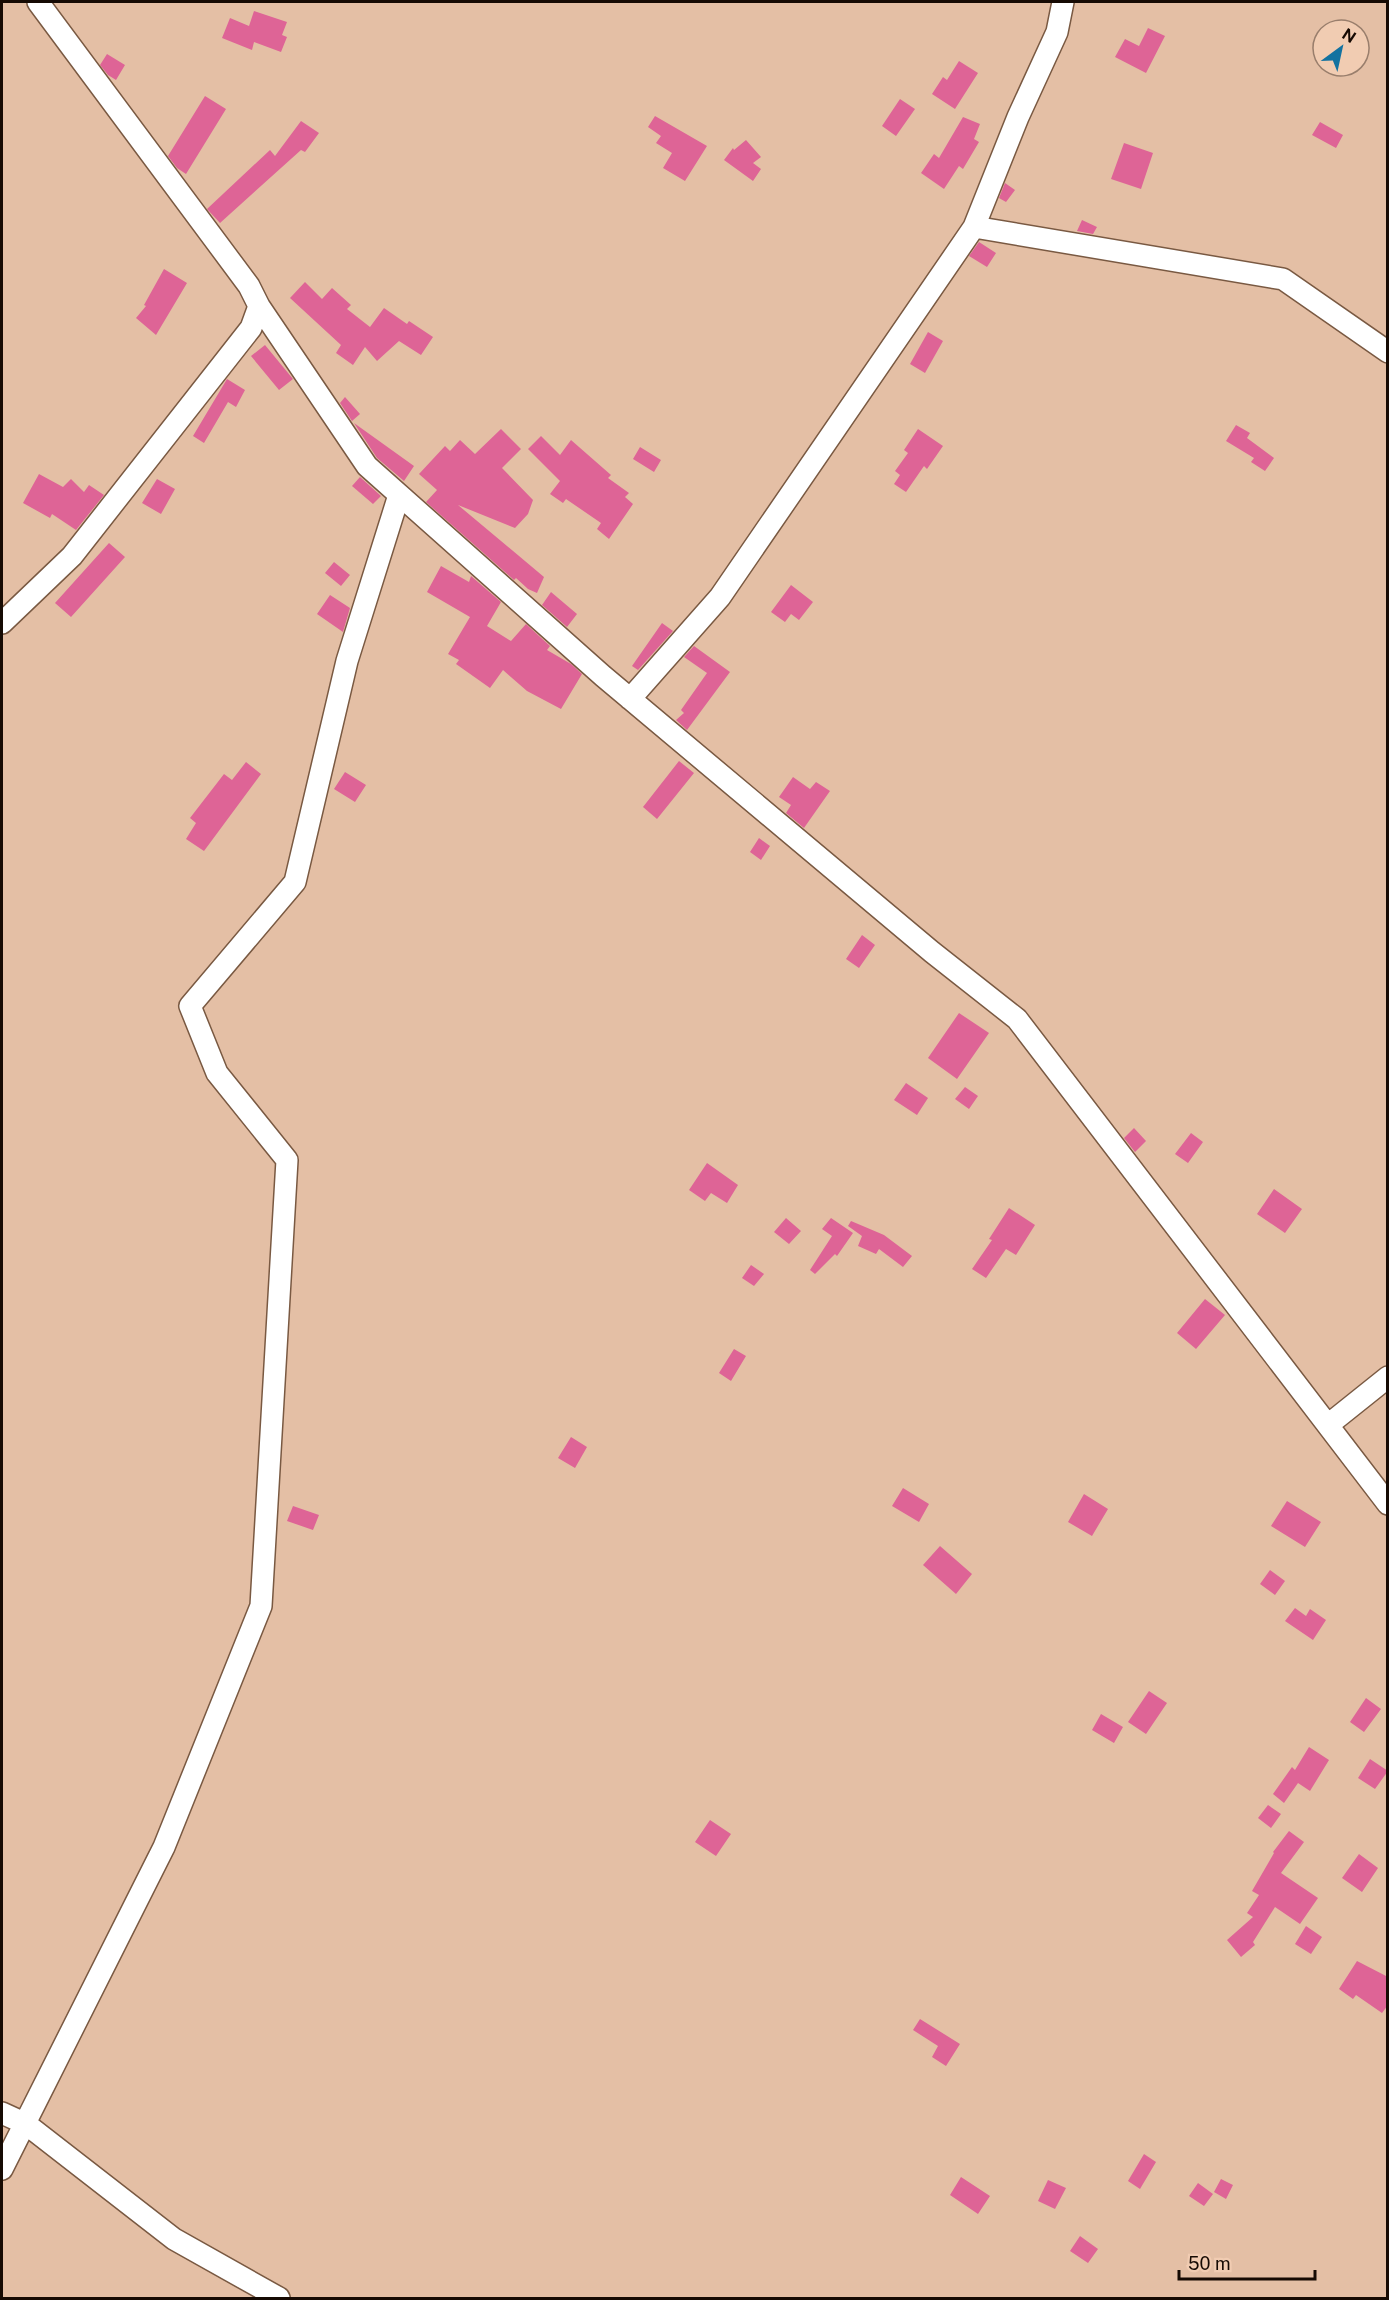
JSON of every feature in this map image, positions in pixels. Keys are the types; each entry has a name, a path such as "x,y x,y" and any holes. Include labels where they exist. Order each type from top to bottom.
{"street":[{"path":"38,2 249,285 259,306 367,466 630,699 923,944 1017,1019 1388,1504"},
{"path":"630,699 720,597 974,227 1018,117 1057,32 1063,2"},
{"path":"974,227 1283,279 1388,352"},
{"path":"2,623 72,556 251,328 259,306"},
{"path":"2,2169 164,1847 261,1606 287,1160 217,1073 190,1006 295,882 347,661 399,495"},
{"path":"1328,1425 1388,1377"},
{"path":"2,2113 26,2124 174,2239 279,2298"}],"building":[{"path":"254,11 287,22 282,35 287,37 281,52 254,42 252,50 222,38 230,18 249,26"},
{"path":"1148,28 1165,36 1146,73 1115,57 1125,39 1139,46"},
{"path":"107,54 125,65 116,80 108,75 100,65"},
{"path":"959,61 978,73 955,109 932,94 943,77 947,80"},
{"path":"205,96 226,109 186,174 177,168 168,156"},
{"path":"900,99 915,109 896,136 882,126"},
{"path":"655,116 707,146 685,181 663,168 672,153 656,143 661,136 648,127"},
{"path":"963,117 980,124 974,139 979,142 963,169 959,166 944,189 921,173 934,154 939,158"},
{"path":"301,121 319,133 305,152 301,150 220,223 207,209 270,150 275,156"},
{"path":"1320,122 1343,135 1336,148 1312,135"},
{"path":"746,140 761,157 753,163 761,169 753,181 724,160 733,148 734,150"},
{"path":"1124,143 1153,153 1141,189 1111,179"},
{"path":"1005,183 1015,190 1006,202 999,198"},
{"path":"1082,220 1097,227 1093,234 1077,231"},
{"path":"979,242 996,253 987,267 969,256"},
{"path":"164,269 187,283 156,335 136,318 146,306 144,305"},
{"path":"305,282 322,299 332,288 351,305 347,309 370,327 384,308 407,324 409,321 433,337 421,355 399,341 377,361 365,347 353,365 336,353 341,345 290,298"},
{"path":"928,332 943,341 925,373 910,364"},
{"path":"265,345 293,379 279,390 251,356"},
{"path":"227,379 245,390 236,407 228,402 204,443 193,436"},
{"path":"345,397 360,414 352,421 340,403"},
{"path":"354,423 414,466 404,481 377,458"},
{"path":"1236,425 1250,433 1247,438 1274,458 1265,471 1251,462 1254,458 1226,441"},
{"path":"501,429 521,449 502,468 533,500 528,514 515,528 458,505 544,577 537,593 528,589 516,578 514,580 426,502 437,490 419,474 445,446 450,451 460,440 475,454"},
{"path":"918,429 943,446 927,469 924,466 906,492 894,484 900,475 895,471 908,453 904,450"},
{"path":"541,436 560,455 571,440 611,475 608,478 629,493 625,497 633,504 609,539 597,529 601,523 566,499 563,503 550,494 560,481 528,449"},
{"path":"640,447 661,460 654,472 633,459"},
{"path":"39,474 63,487 71,479 84,492 89,485 104,495 76,530 52,514 50,518 23,503"},
{"path":"360,477 381,496 373,504 352,486"},
{"path":"157,479 175,489 161,514 142,503"},
{"path":"109,543 125,557 71,617 55,603"},
{"path":"334,562 350,575 341,586 325,573"},
{"path":"441,566 469,582 471,576 501,602 487,626 511,641 526,624 550,646 547,650 571,664 582,674 561,709 527,691 503,670 490,688 456,664 459,660 448,654 470,617 427,592"},
{"path":"791,585 813,602 799,620 791,614 785,622 771,612"},
{"path":"551,592 577,614 567,627 542,605"},
{"path":"330,595 350,608 343,632 317,614"},
{"path":"662,623 673,631 638,670 632,666"},
{"path":"694,646 730,672 687,730 676,720 684,713 681,710 707,673 684,657"},
{"path":"679,761 694,773 657,819 643,807"},
{"path":"246,762 261,774 204,851 186,839 196,823 190,818 224,774 232,780"},
{"path":"345,772 366,785 355,802 334,789"},
{"path":"793,777 810,789 816,782 830,791 804,828 786,813 791,805 779,797"},
{"path":"759,838 770,846 761,860 750,852"},
{"path":"862,935 875,945 859,968 846,959"},
{"path":"959,1013 989,1033 957,1079 928,1058"},
{"path":"906,1083 928,1098 917,1115 894,1100"},
{"path":"965,1087 978,1096 969,1109 955,1099"},
{"path":"1134,1128 1146,1141 1135,1152 1124,1138"},
{"path":"1191,1133 1203,1142 1188,1163 1175,1154"},
{"path":"707,1163 738,1185 727,1203 711,1193 705,1201 689,1190"},
{"path":"1274,1189 1302,1209 1285,1233 1257,1214"},
{"path":"1009,1208 1035,1225 1016,1255 1006,1249 986,1278 972,1269 992,1240 989,1239"},
{"path":"786,1218 801,1231 789,1244 774,1232"},
{"path":"831,1218 853,1233 837,1256 835,1254 815,1274 810,1270 832,1236 822,1229"},
{"path":"851,1221 884,1235 912,1256 903,1267 879,1249 876,1254 858,1246 862,1236 848,1226"},
{"path":"751,1265 764,1274 754,1286 742,1278"},
{"path":"1205,1299 1225,1315 1196,1349 1177,1333"},
{"path":"734,1349 746,1356 731,1381 719,1373"},
{"path":"571,1437 587,1447 575,1468 558,1458"},
{"path":"903,1488 929,1504 919,1522 892,1506"},
{"path":"1084,1494 1108,1509 1092,1536 1068,1522"},
{"path":"1287,1501 1321,1522 1305,1547 1271,1526"},
{"path":"293,1506 319,1515 313,1530 287,1521"},
{"path":"940,1546 972,1574 956,1594 923,1565"},
{"path":"1270,1570 1285,1581 1275,1595 1260,1584"},
{"path":"1295,1608 1306,1616 1310,1609 1326,1620 1313,1640 1285,1621"},
{"path":"1149,1691 1167,1703 1146,1734 1128,1722"},
{"path":"1366,1698 1381,1709 1364,1732 1350,1722"},
{"path":"1101,1714 1123,1727 1114,1743 1092,1730"},
{"path":"1309,1747 1329,1760 1310,1791 1298,1783 1284,1803 1273,1794 1292,1767 1295,1770"},
{"path":"1370,1759 1388,1771 1375,1789 1358,1778"},
{"path":"1268,1805 1281,1814 1271,1828 1258,1818"},
{"path":"710,1820 731,1834 716,1856 695,1842"},
{"path":"1289,1831 1304,1842 1281,1873 1318,1898 1300,1924 1275,1907 1253,1942 1255,1945 1241,1957 1227,1940 1253,1917 1247,1913 1259,1895 1252,1891 1273,1852"},
{"path":"1359,1854 1378,1868 1362,1892 1342,1878"},
{"path":"1306,1926 1322,1937 1311,1954 1295,1944"},
{"path":"1357,1961 1388,1977 1388,2005 1382,2013 1356,1995 1353,1999 1339,1989"},
{"path":"920,2019 960,2044 946,2066 932,2057 938,2046 913,2030"},
{"path":"1144,2154 1156,2162 1140,2189 1128,2181"},
{"path":"961,2177 990,2196 978,2214 950,2195"},
{"path":"1221,2179 1233,2185 1226,2199 1214,2192"},
{"path":"1048,2180 1066,2188 1055,2209 1038,2201"},
{"path":"1198,2183 1213,2194 1204,2206 1189,2196"},
{"path":"1080,2236 1098,2249 1088,2263 1070,2251"}]}
